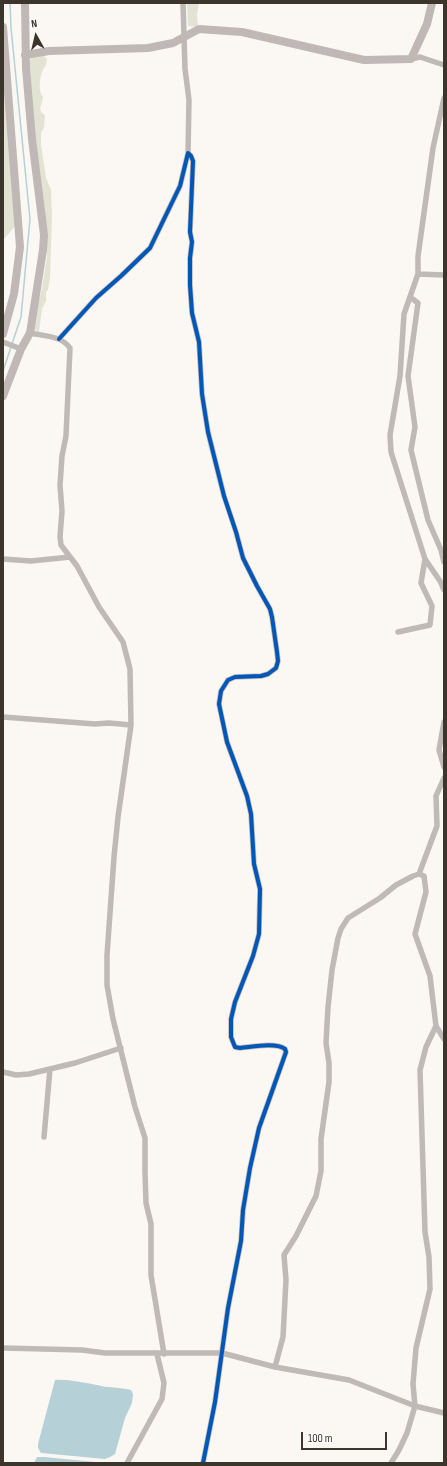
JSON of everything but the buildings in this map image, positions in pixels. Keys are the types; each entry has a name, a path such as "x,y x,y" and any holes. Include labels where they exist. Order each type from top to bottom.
{"main road":[{"path":"3,396 22,349 30,334 44,235 32,139 25,55 25,3"},
{"path":"25,55 50,51 148,48 173,43 199,29 242,32 364,60 411,59 427,24 432,3"},
{"path":"3,27 20,246 14,294 3,334"}],"street":[{"path":"59,339 96,298 150,248 180,186 188,153 190,100 185,69 183,3"},
{"path":"411,59 420,57 444,65"},
{"path":"444,98 433,148 418,256 418,274 404,314 400,376 390,435 391,452 425,559 440,581 444,590"},
{"path":"188,153 193,162 190,299 199,342 199,367 206,421 224,496 236,532 240,550 271,613 278,661 276,668 268,674 261,676 236,677 228,680 221,691 219,704 227,742 247,796 251,814 254,864 260,889 259,934 253,956 235,1002 231,1019 231,1037 235,1047 276,1046 283,1047 286,1052 259,1128 253,1154 243,1210 240,1241 228,1308 215,1402 203,1463"},
{"path":"418,274 444,275"},
{"path":"410,297 418,303 408,376 415,427 411,450 428,520 441,550 444,562"},
{"path":"30,334 59,339 66,342 70,348 66,436 62,456 60,485 62,511 60,537 61,545 77,566 99,607 123,642 130,668 131,725 118,817 107,956 107,985 113,1019 135,1107 146,1138 145,1180 146,1203 151,1224 151,1275 164,1354"},
{"path":"3,342 22,349"},
{"path":"3,559 31,561 70,557"},
{"path":"398,632 430,625 432,606 421,583 425,559"},
{"path":"3,717 95,724 114,723 131,725"},
{"path":"444,722 439,750 444,767"},
{"path":"420,874 437,826 436,796 444,778"},
{"path":"275,1367 283,1337 286,1280 284,1255 296,1236 316,1196 321,1171 321,1139 329,1082 330,1063 326,1043 328,1007 332,970 338,938 341,929 348,918 380,898 396,885 420,874"},
{"path":"420,874 424,876 426,892 415,934 430,976 436,1026 444,1039"},
{"path":"390,1463 399,1450 407,1433 415,1406 414,1384 416,1348 430,1289 429,1257 425,1232 420,1070 426,1047 436,1026"},
{"path":"3,1072 16,1075 29,1074 75,1063 121,1048"},
{"path":"44,1137 50,1069"},
{"path":"3,1348 157,1354 222,1353 275,1367 349,1380 415,1406 444,1413"},
{"path":"127,1463 162,1400 164,1383 157,1354"}],"shaded area":[{"path":"187,3 199,3 197,15 198,27 188,26"},
{"path":"42,54 47,59 40,81 40,90 43,97 40,107 41,112 45,115 44,127 41,133 41,145 46,178 51,190 52,217 50,278 48,290 46,292 46,301 42,309 39,332 32,329 42,288 47,257 45,215 34,134 29,61 33,56"},
{"path":"3,66 17,224 3,240"}],"water":[{"path":"55,1380 131,1390 133,1394 132,1403 125,1418 115,1454 105,1459 41,1453 38,1448 38,1444"},
{"path":"37,1457 44,1457 106,1463 34,1463"}],"waterway":[{"path":"3,371 21,317 30,219 11,28 10,3"}],"cycle path":[{"path":"59,339 96,298 150,248 180,186 188,153 193,161 190,232 192,242 190,258 192,313 199,342 202,394 208,432 224,496 243,558 270,609 278,661 276,668 268,674 261,676 235,677 228,680 221,691 219,704 227,742 247,796 251,814 254,864 260,889 259,934 253,956 235,1002 231,1019 231,1037 235,1047 275,1046 285,1049 286,1052 259,1128 250,1168 243,1210 241,1241 228,1308 215,1402 203,1463"}]}
